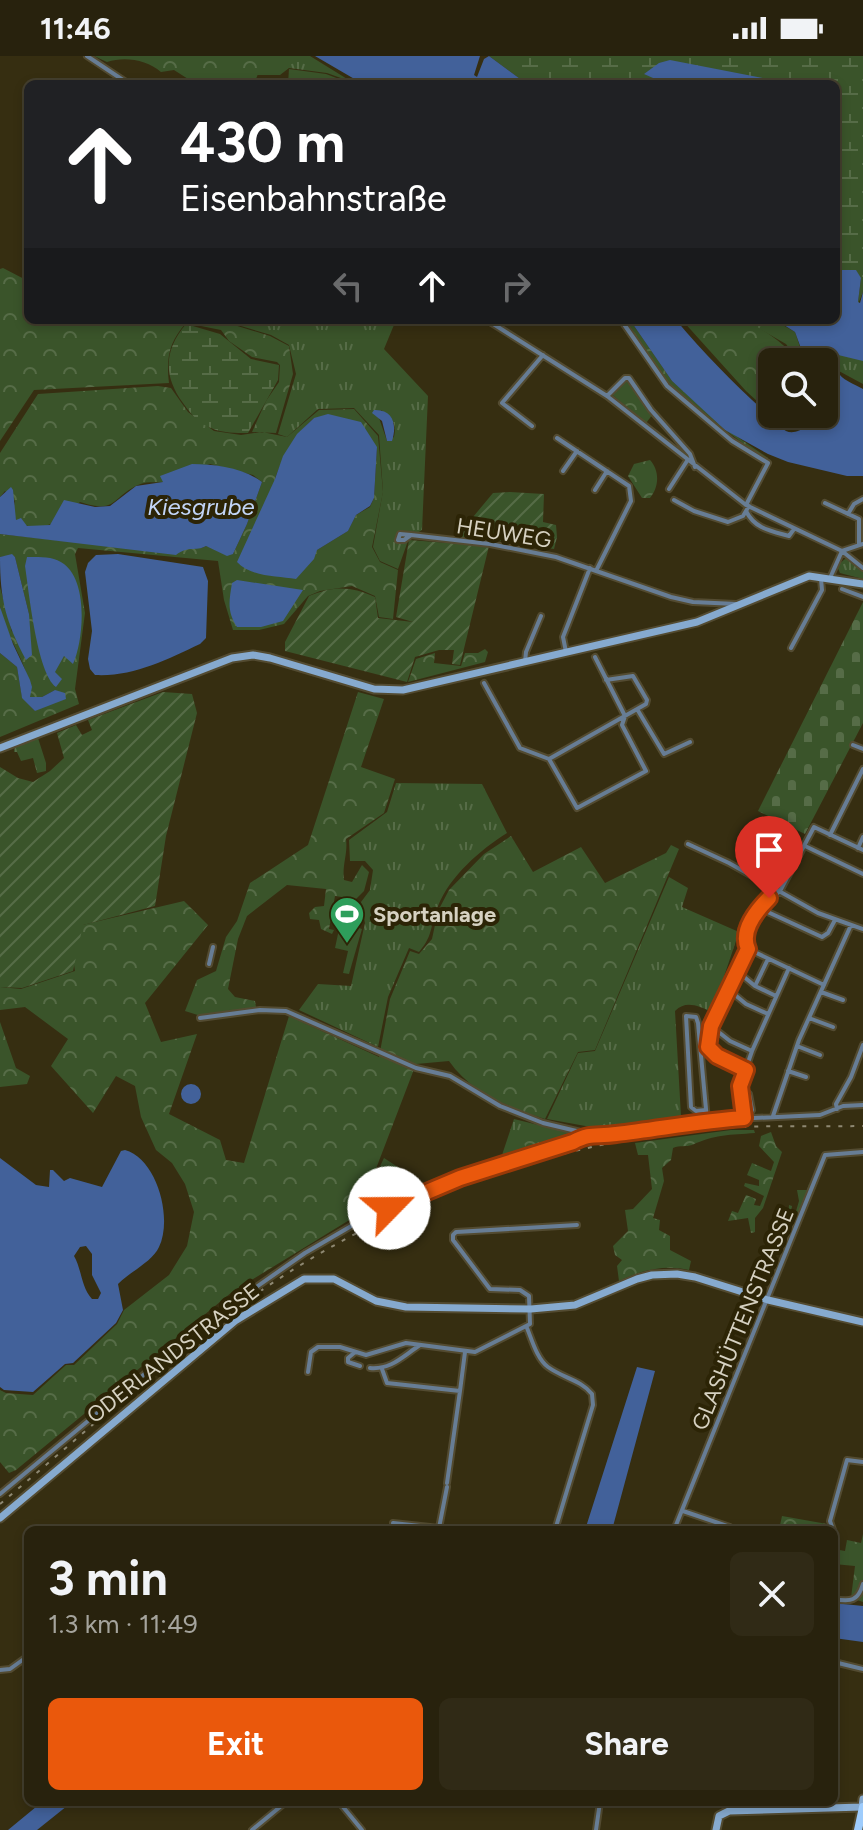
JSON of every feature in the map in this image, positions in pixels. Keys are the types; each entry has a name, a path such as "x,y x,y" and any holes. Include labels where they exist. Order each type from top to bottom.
{"main road":[{"path":"860,1827 863,1804"}],"street":[{"path":"87,56 123,80"},
{"path":"493,324 607,396 747,507 842,551 863,568"},
{"path":"624,324 667,386 732,441 768,463 747,507 728,522 694,511 674,500"},
{"path":"496,407 543,355"},
{"path":"607,396 625,378 629,378 651,410 690,454 695,467"},
{"path":"502,403 532,426"},
{"path":"557,438 629,486 632,496 566,627 563,637 566,652"},
{"path":"563,471 577,451"},
{"path":"669,489 687,461"},
{"path":"595,490 607,471"},
{"path":"848,514 854,504 863,499"},
{"path":"791,648 842,551 861,545 859,519 825,503"},
{"path":"747,507 756,526 789,536 795,528"},
{"name":"HEUWEG","path":"411,535 556,557 671,597 693,602 738,604"},
{"path":"0,748 232,658 253,655 270,658 356,685 393,691 697,622 799,578 826,577 863,584"},
{"path":"842,589 863,597"},
{"path":"525,662 541,616"},
{"path":"484,683 520,748 549,759 577,808 646,771 622,725 625,716 595,657"},
{"path":"549,759 646,704 647,700 633,676 606,680"},
{"path":"637,709 664,754 690,742"},
{"path":"853,745 863,749"},
{"path":"830,835 863,769"},
{"path":"746,1070 717,1056 708,1047 711,1026 748,949 744,937 759,908 780,891 814,827 860,849 863,837"},
{"path":"688,844 835,920 863,929"},
{"path":"805,846 863,874"},
{"path":"759,908 822,937 835,920"},
{"path":"773,1116 797,1046 851,925"},
{"path":"209,964 213,947"},
{"path":"748,949 824,985"},
{"path":"755,986 768,958"},
{"path":"746,1117 740,1086 789,968"},
{"path":"737,971 755,986 776,996"},
{"path":"728,990 746,1004 768,1014"},
{"path":"821,992 843,1000"},
{"path":"200,1018 258,1010 286,1011 416,1068 450,1076 500,1106 543,1123 589,1134 614,1135 707,1120 820,1115 863,1105"},
{"path":"706,1110 693,1111 684,1018 692,1015 698,1023 707,1120"},
{"path":"809,1018 833,1027"},
{"path":"711,1026 730,1041 752,1051"},
{"path":"837,1109 836,1104 851,1077 863,1045"},
{"path":"797,1046 820,1055"},
{"path":"689,1072 702,1070"},
{"path":"788,1071 806,1077"},
{"path":"740,1086 749,1094 752,1110 746,1117"},
{"path":"0,1494 212,1318 305,1253 365,1218 446,1184 589,1134"},
{"name":"GLASHÜTTENSTRASSE","path":"676,1526 825,1155 863,1152"},
{"path":"308,1372 311,1352 318,1347 340,1347 366,1355 406,1343 475,1352 527,1328 531,1309 529,1296 525,1292 490,1289 453,1240 453,1235 456,1232 577,1225"},
{"name":"ODERLANDSTRASSE","path":"0,1518 235,1321 304,1279 334,1279 376,1301 406,1307 531,1309 575,1305 637,1279 659,1275 695,1277 768,1300 863,1322"},
{"path":"527,1328 547,1367 583,1385 592,1394 593,1405 556,1526"},
{"path":"370,1368 382,1369 421,1345"},
{"path":"439,1526 465,1352"},
{"path":"356,1353 351,1354 348,1362 360,1366"},
{"path":"382,1369 387,1383 460,1391"},
{"path":"832,1526 835,1498 847,1460 863,1462"},
{"path":"682,1511 727,1526"},
{"path":"393,1523 421,1526"},
{"path":"838,1599 854,1600 859,1597 863,1584"},
{"path":"0,1670 10,1669 24,1659"},
{"path":"838,1663 863,1669"},
{"path":"838,1805 863,1804"},
{"path":"252,1830 281,1806"},
{"path":"342,1806 362,1830"},
{"path":"596,1830 599,1806"},
{"path":"716,1830 719,1816 729,1811 825,1806"}],"green space":[{"path":"94,56 265,56 256,80 190,80 174,70 161,72 136,60 107,62"},
{"path":"240,56 310,56 349,80 327,73 289,68 280,75 256,75"},
{"path":"489,56 863,56 863,292 858,304 861,278 840,271 840,80 522,80"},
{"path":"289,69 326,74 342,80 288,80"},
{"path":"0,269 24,279 24,324 185,324 170,351 169,383 34,390 0,441"},
{"path":"186,324 220,334 251,359 279,365 278,380 248,433 224,432 207,426 192,414 176,393 169,373 170,353"},
{"path":"191,324 231,324 270,336 289,346 293,374 276,433 252,432 266,401 279,382 280,365 252,357 229,341 221,330"},
{"path":"234,324 394,324 384,349 428,396 422,530 409,538 398,569 380,561 373,547 383,491 379,435 354,408 318,409 287,437 278,434 296,374 289,345 271,335","holes":["381,410 393,421 394,437 387,441 379,418"]},
{"path":"623,324 633,324 672,381 723,427 768,458 767,461 668,388"},
{"path":"686,324 751,324 786,348 758,348 758,402"},
{"path":"751,324 781,324 795,332 800,348 789,348"},
{"path":"838,351 863,359 863,384 838,371"},
{"path":"625,379 653,414 646,423 610,393"},
{"path":"158,386 171,388 188,412 214,431 241,435 262,432 287,437 319,410 354,409 378,436 383,492 372,547 380,562 398,570 393,619 379,617 375,596 352,586 308,596 284,624 259,630 233,630 224,600 218,561 78,548 75,554 85,613 75,689 79,704 0,737 0,653 17,667 22,697 35,711 55,690 42,697 30,697 22,662 3,618 0,587 12,632 29,614 15,557 0,557 0,534 92,544 206,546 233,554 262,482 253,475 210,464 164,479 164,482 141,484 108,505 80,502 43,527 25,525 16,520 13,510 15,501 5,491 0,497 0,453 38,394","holes":["314,418 377,447 374,498 370,507 356,515 348,531 317,550 275,479 290,446"]},
{"path":"650,460 657,474 657,484 650,498 642,498 628,476 634,464"},
{"path":"493,493 544,494 543,522 556,525 554,549 501,541 458,539"},
{"path":"409,540 489,546 460,665 452,664 454,650 439,650 415,657 407,682 285,651 285,642 309,596 326,590 350,589 366,593 375,597 378,618 413,622 396,617"},
{"path":"846,558 863,572 863,579 840,573 837,566"},
{"path":"863,602 863,723 805,834 758,811"},
{"path":"485,649 488,652 485,662 408,682 416,659 435,653 434,663 461,666 465,653 478,653"},
{"path":"163,692 192,694 197,713 166,836 155,906 83,925 73,971 22,988 0,987 0,767 18,778 33,782 64,758 57,733 76,725 82,735 92,730 88,720"},
{"path":"358,692 384,699 361,767 395,779 384,813 346,839 344,880 352,882 362,865 369,872 364,891 356,899 335,896 329,929 334,930 332,934 321,929 319,920 310,919 309,913 315,907 324,906 326,889 287,885 247,916 238,939 228,989 235,997 255,1001 256,1007 201,1016 185,1011 197,980 216,971 226,937 237,921 250,883 308,845"},
{"path":"38,738 46,771 37,773 33,758 21,761 14,752 15,746"},
{"path":"396,783 482,784 507,833 458,874 443,895 424,945 419,952 409,948 388,997 378,1047 299,1010 318,984 351,986 365,923 361,902 370,890 373,870 365,861 350,861 349,840 387,812"},
{"path":"769,822 771,829 778,833 768,850 747,839 751,832 757,834 762,825 766,826"},
{"path":"511,836 533,872 581,847 605,883 666,853 671,845 679,849 595,1050 578,1052 545,1119 480,1091 449,1061 416,1064 369,1187 364,1211 232,1292 9,1473 0,1462 0,1390 33,1395 66,1365 74,1365 117,1324 124,1310 169,1275 187,1246 194,1212 185,1184 172,1163 156,1150 141,1117 135,1086 116,1076 93,1113 51,1066 68,1039 25,1007 0,1010 0,987 21,989 75,971 60,873 82,925 184,901 208,925 145,1003 161,1042 197,1034 169,1114 220,1140 226,1160 244,1163 289,1016 379,1057 390,999 410,951 419,954 432,939 438,911 449,890 484,854"},
{"path":"669,877 688,888 682,907 739,932 712,1012 688,1005 675,1011 681,1116 602,1129 547,1119 578,1053 595,1051"},
{"name":"Sportanlage","path":"357,913 362,914 359,928 362,929 349,974 343,973 348,951 335,948 342,915 355,918"},
{"path":"0,1022 16,1068 30,1076 27,1084 0,1087"},
{"path":"514,1119 579,1135 500,1161"},
{"path":"534,1126 541,1131 535,1151 527,1152 523,1133 526,1127"},
{"path":"731,1130 754,1130 755,1133 716,1137 673,1148 671,1160 662,1168 664,1181 653,1218 660,1220 659,1230 670,1236 670,1250 691,1261 689,1270 653,1269 619,1281 617,1266 622,1260 615,1255 613,1246 628,1231 625,1210 633,1209 652,1189 648,1155 638,1155 635,1143"},
{"path":"771,1132 782,1152 763,1208 755,1218 755,1232 751,1233 748,1218 728,1221 732,1211 738,1213 746,1195 756,1199 754,1205 760,1206 764,1196 744,1186 745,1183 759,1186 759,1180 747,1175 752,1163 771,1171 774,1162 759,1146 761,1136"},
{"path":"384,1158 430,1188 363,1216 370,1187"},
{"path":"809,1184 813,1185 795,1223 788,1218 789,1205 792,1206 794,1218 799,1201 797,1190 807,1190"},
{"path":"782,1516 827,1524 827,1526 780,1526"},
{"path":"863,1534 863,1602 851,1598 855,1566 838,1564 838,1550 845,1551 847,1540 861,1543"}],"water":[{"path":"315,56 480,56 474,75 477,77 484,59 489,56 522,80 356,80"},
{"path":"670,60 773,80 653,80 644,74 659,63"},
{"path":"840,270 856,270 861,278 860,303 863,292 863,361 838,355 838,348 801,348 795,332 782,324 840,324"},
{"path":"633,324 680,324 758,405 758,428 782,428 790,432 838,428 838,371 863,389 863,476 847,476 788,462 725,430 672,381"},
{"path":"374,410 390,415 394,430 392,441 387,441 382,421 372,413"},
{"name":"Kiesgrube","path":"328,414 361,422 377,447 374,498 370,506 356,515 348,531 317,550 314,559 296,579 249,571 237,562 283,456 297,434 314,418"},
{"name":"Kiesgrube","path":"192,464 229,468 247,473 262,482 233,554 227,556 206,546 176,555 0,534 0,497 11,487 16,520 21,518 27,526 50,525 64,500 95,507 110,506 136,486 163,482 160,476"},
{"path":"12,554 29,614 32,655 26,660 9,622 1,586 0,557"},
{"name":"Kiesgrube","path":"118,554 203,567 208,581 206,638 200,644 149,666 123,673 95,675 88,659 92,631 85,572 96,555"},
{"path":"27,557 51,558 64,564 72,572 80,597 82,611 77,653 73,664 64,656 55,672 62,679 56,687 49,679 39,649 25,566"},
{"path":"237,580 303,590 283,621 261,627 237,627 232,616 230,595 232,583"},
{"path":"0,607 30,680 30,697 42,697 55,690 65,693 66,699 35,711 22,698 17,667 0,653"},
{"path":"187,1084 195,1084 201,1094 195,1104 187,1104 181,1098 181,1090"},
{"path":"121,1151 136,1156 154,1177 163,1206 163,1235 159,1247 118,1284 123,1310 116,1323 73,1363 65,1364 33,1392 4,1390 0,1387 0,1158 36,1185 49,1187 50,1170 53,1170 64,1181 70,1178 102,1187","holes":["86,1246 92,1254 92,1275 101,1293 98,1299 92,1299 88,1294 74,1256 80,1247"]},
{"path":"637,1367 655,1371 613,1526 586,1526"},
{"path":"838,1603 863,1606 863,1642 838,1639"},
{"path":"37,1806 67,1806 37,1830 8,1830"}],"railway":[{"path":"0,1504 161,1367 262,1290 310,1259 412,1206 520,1166 631,1139 732,1127 863,1126"}],"place":[{"name":"Sportanlage","path":"347,945"}],"route":[{"path":"389,1208 460,1178 573,1142 589,1134 614,1135 674,1124 744,1118 740,1086 746,1070 717,1056 708,1047 711,1026 748,949 744,937 759,908 769,898"}]}
